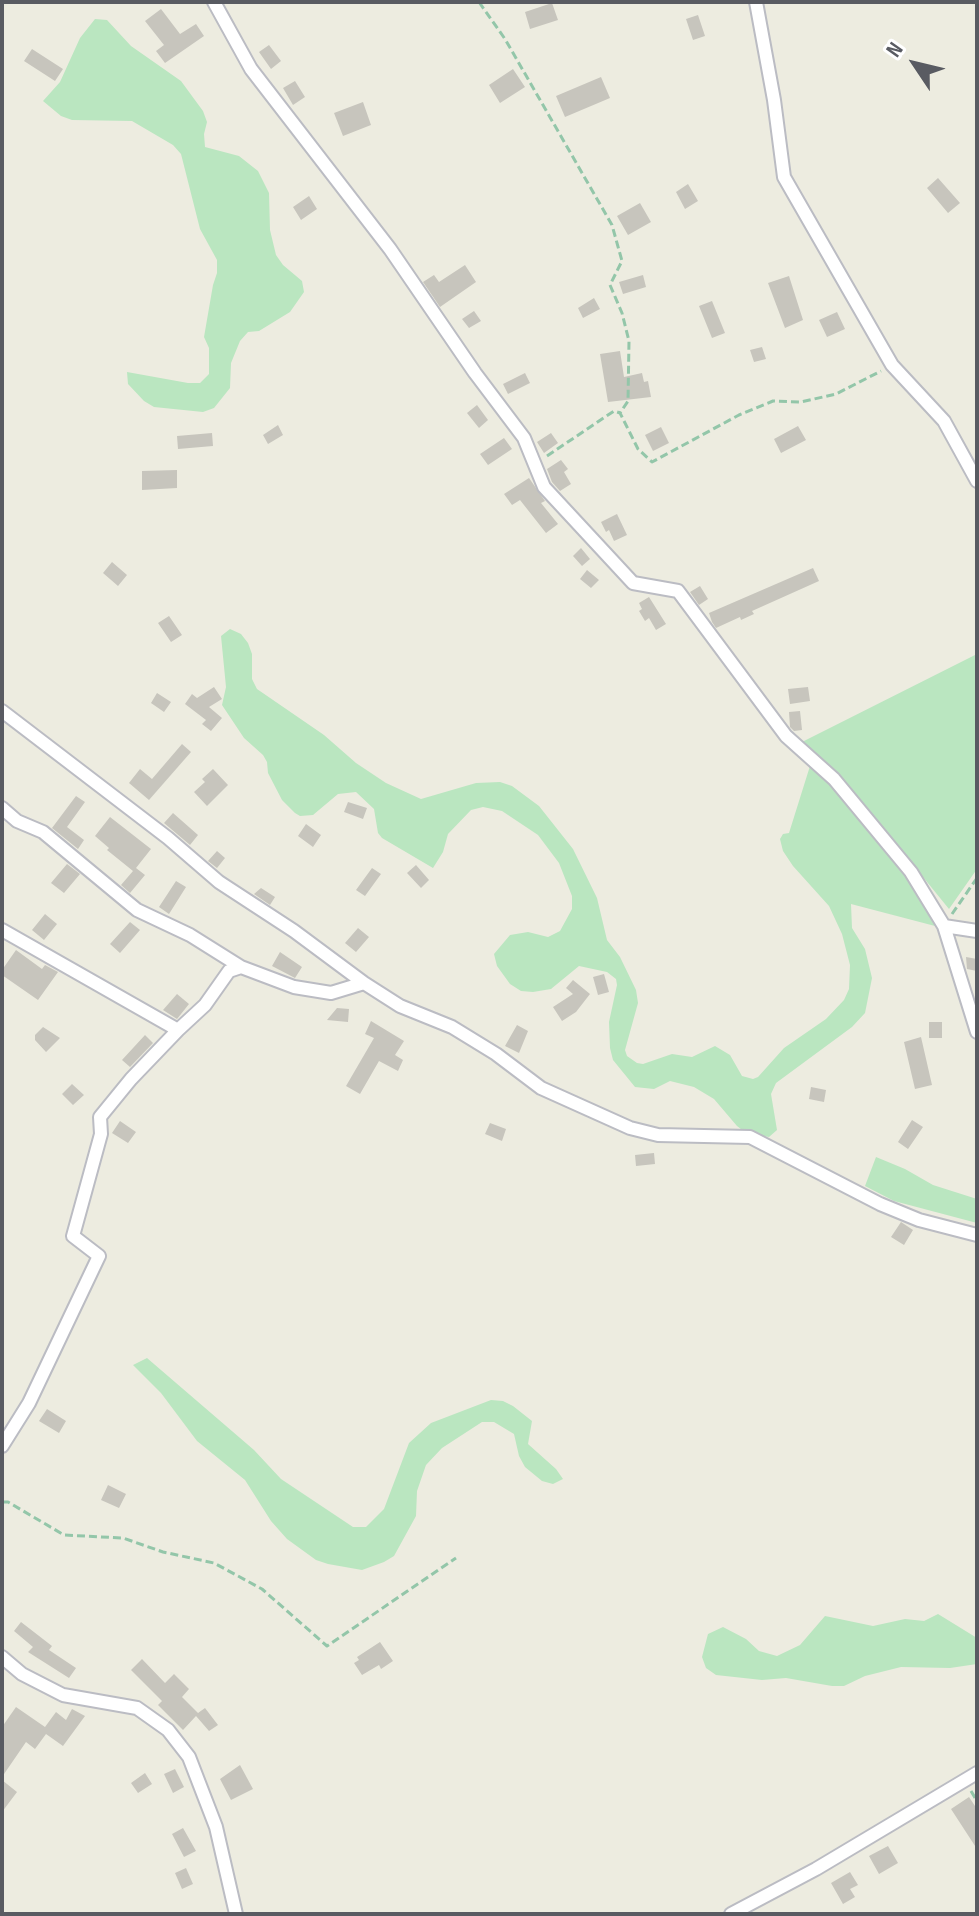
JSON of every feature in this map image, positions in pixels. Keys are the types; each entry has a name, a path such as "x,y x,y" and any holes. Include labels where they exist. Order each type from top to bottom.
{"street":[{"path":"214,2 251,69 390,249 524,438 544,487 633,583 678,591 786,736 834,779 911,872 944,926 977,1032"},
{"path":"756,2 784,177 892,365 944,421 977,481"},
{"path":"2,711 168,838 219,882 294,931 364,983 400,1006 452,1027 496,1054 541,1088 630,1128 658,1135 750,1137 880,1204 919,1220 977,1235"},
{"path":"2,808 17,821 43,832 137,910 190,935 241,967 294,987 331,993 364,983"},
{"path":"944,926 977,931"},
{"path":"2,930 178,1030"},
{"path":"2,1446 29,1403 99,1256 73,1236 101,1134 100,1117 131,1079 205,1005 229,971 241,967"},
{"path":"2,1657 22,1674 63,1695 137,1708 168,1730 189,1757 216,1827 236,1914"},
{"path":"731,1914 816,1869 977,1773"}],"path":[{"path":"479,2 512,51 612,225 622,261 610,285 629,341 628,401 620,413"},
{"path":"620,413 638,449 652,462 739,415 773,401 801,402 836,394 892,365"},
{"path":"534,465 609,412 620,413"},
{"path":"944,926 977,878"},
{"path":"2,1502 8,1502 64,1535 123,1538 163,1552 214,1563 262,1589 327,1646 456,1558"}],"green space":[{"path":"95,19 107,20 131,46 181,81 203,111 207,122 205,147 239,156 258,171 269,193 270,230 276,255 302,281 304,292 290,312 259,331 248,332 240,341 231,363 230,388 214,408 203,412 154,407 128,384 127,372 188,383 200,383 209,374 209,348 204,337 217,260 200,229 181,154 173,145 132,121 72,120 61,116 43,101 60,82 80,38"},
{"path":"230,629 241,634 248,643 252,654 252,679 257,689 386,783 421,799 476,783 500,782 512,786 539,806 573,849 597,898 607,940 620,957 636,990 638,1003 625,1050 627,1056 637,1063 643,1064 672,1054 692,1057 715,1046 730,1055 742,1076 753,1079 784,1048 826,1019 844,1000 849,989 850,965 842,934 829,906 793,866 783,851 780,839 783,834 789,833 810,766 831,782 869,826 927,903 935,926 851,904 852,928 865,949 872,978 865,1013 852,1027 776,1083 771,1094 777,1130 769,1137 746,1133 714,1099 694,1087 670,1081 654,1089 635,1087 613,1060 610,1048 609,1022 616,979 607,972 579,966 551,989 521,991 510,984 497,966 494,954 510,935 528,932 548,937 560,931 572,909 572,896 559,863 538,835 502,811 483,807 471,810 448,834 443,852 433,868 382,838 378,833 374,809 356,792 338,794 313,815 300,816 295,813 282,800 263,755 244,738 222,705 226,687 221,636"},
{"path":"977,654 977,869 949,909 840,775 802,742"},
{"path":"876,1157 933,1185 977,1199 977,1223 894,1201 865,1186"},
{"path":"147,1358 254,1450 281,1479 353,1527 366,1527 384,1509 409,1443 431,1423 491,1400 513,1406 532,1421 528,1444 563,1479 553,1484 542,1481 525,1467 514,1434 494,1422 482,1422 442,1448 426,1465 417,1491 416,1516 394,1556 362,1570 328,1564 316,1560 287,1539 271,1521 245,1480 197,1441 161,1393 133,1365"},
{"path":"938,1614 977,1638 977,1664 950,1668 901,1667 865,1676 844,1686 832,1686 786,1678 762,1680 716,1675 706,1668 702,1657 708,1634 723,1627 746,1639 759,1651 777,1656 800,1645 825,1616 873,1626 905,1619 924,1621"}],"building":[{"path":"552,3 558,20 530,29 525,12"},
{"path":"161,9 180,34 196,24 204,36 165,63 156,51 164,45 145,21"},
{"path":"698,15 705,36 693,40 686,19"},
{"path":"269,45 281,61 271,69 259,52"},
{"path":"32,49 63,69 55,81 24,61"},
{"path":"513,69 525,87 500,103 489,85"},
{"path":"601,77 610,98 565,117 556,96"},
{"path":"295,81 305,97 293,105 283,88"},
{"path":"363,102 371,125 343,136 334,113"},
{"path":"938,178 960,203 948,213 927,188"},
{"path":"688,184 698,201 685,209 676,192"},
{"path":"309,196 317,209 301,220 293,207"},
{"path":"640,203 651,222 628,235 617,216"},
{"path":"465,265 476,282 440,307 423,282 434,275 439,282"},
{"path":"643,275 646,287 623,294 619,282"},
{"path":"789,276 803,320 785,328 768,283"},
{"path":"594,298 600,309 583,318 578,308"},
{"path":"712,301 725,333 712,338 699,306"},
{"path":"474,311 481,321 469,328 462,319"},
{"path":"837,312 845,329 827,337 819,320"},
{"path":"762,347 766,359 754,362 750,350"},
{"path":"620,351 624,377 642,373 644,382 648,381 651,397 608,402 600,354"},
{"path":"525,373 530,383 508,394 503,384"},
{"path":"477,405 488,420 479,428 467,413"},
{"path":"278,425 283,435 268,444 263,435"},
{"path":"798,426 806,440 781,453 774,439"},
{"path":"661,427 669,443 653,451 645,435"},
{"path":"212,433 213,446 178,449 177,436"},
{"path":"551,433 558,443 544,453 537,442"},
{"path":"504,438 512,449 488,465 480,454"},
{"path":"561,460 568,469 564,472 571,484 560,491 547,469"},
{"path":"177,470 177,488 142,490 142,471"},
{"path":"529,478 545,501 541,503 558,524 546,533 520,500 512,505 504,494"},
{"path":"617,514 627,535 614,541 601,522"},
{"path":"581,548 590,559 582,566 573,556"},
{"path":"112,562 127,575 118,586 103,573"},
{"path":"813,568 819,581 752,611 754,614 741,620 740,617 716,628 712,622 709,613"},
{"path":"587,570 599,580 591,588 580,579"},
{"path":"700,586 708,599 699,605 690,592"},
{"path":"649,597 666,624 656,630 649,618 645,621 639,611 642,609 639,603"},
{"path":"169,616 182,635 171,642 158,623"},
{"path":"214,687 222,699 209,707 222,718 211,731 202,724 206,720 185,704 192,694 197,698"},
{"path":"808,687 810,701 790,704 788,689"},
{"path":"157,693 171,702 164,712 151,703"},
{"path":"800,711 802,730 794,731 790,727 789,712"},
{"path":"182,744 191,752 149,800 129,783 140,769 152,779"},
{"path":"213,769 228,785 207,806 194,792"},
{"path":"76,796 85,802 67,827 84,840 78,849 52,828"},
{"path":"348,802 367,808 363,819 344,812"},
{"path":"173,813 198,835 190,845 164,823"},
{"path":"110,817 151,849 136,868 145,875 130,893 121,885 133,871 95,836"},
{"path":"306,824 321,835 313,847 298,836"},
{"path":"217,851 225,858 217,868 208,861"},
{"path":"67,864 80,874 64,893 51,883"},
{"path":"416,865 429,880 421,888 407,873"},
{"path":"372,868 381,874 365,896 356,890"},
{"path":"176,881 186,887 169,914 159,907"},
{"path":"261,888 275,897 270,905 254,894"},
{"path":"45,914 57,924 44,940 32,930"},
{"path":"130,922 140,930 120,953 110,944"},
{"path":"358,928 369,937 356,952 345,943"},
{"path":"16,950 42,969 45,965 58,972 38,1000 2,975 2,970"},
{"path":"280,952 302,967 295,978 272,966"},
{"path":"966,957 977,959 977,971 967,969"},
{"path":"604,974 609,992 598,995 593,977"},
{"path":"573,980 590,994 576,1012 562,1021 553,1007 573,994 566,988"},
{"path":"177,994 189,1004 177,1019 163,1010"},
{"path":"337,1008 349,1009 348,1022 327,1020"},
{"path":"371,1021 404,1041 395,1055 403,1060 398,1071 379,1061 360,1094 346,1086 374,1038 365,1034"},
{"path":"929,1022 942,1022 942,1038 929,1038"},
{"path":"517,1025 528,1031 519,1053 505,1046"},
{"path":"43,1027 60,1038 46,1052 35,1040 35,1035"},
{"path":"145,1035 153,1043 130,1067 122,1060"},
{"path":"921,1037 932,1085 915,1089 904,1042"},
{"path":"72,1084 84,1095 73,1105 62,1094"},
{"path":"811,1087 826,1090 824,1102 809,1099"},
{"path":"912,1120 923,1127 908,1149 898,1142"},
{"path":"120,1121 136,1132 128,1143 112,1133"},
{"path":"490,1123 506,1129 502,1141 485,1134"},
{"path":"654,1153 655,1164 636,1166 635,1155"},
{"path":"901,1222 913,1230 904,1245 891,1237"},
{"path":"47,1409 66,1421 59,1433 39,1421"},
{"path":"108,1485 126,1494 119,1508 101,1500"},
{"path":"21,1622 52,1646 49,1650 76,1668 69,1678 28,1652 33,1647 14,1631"},
{"path":"380,1642 393,1661 362,1675 354,1663 359,1660 357,1657"},
{"path":"142,1659 165,1683 174,1674 189,1689 182,1697 198,1713 205,1708 218,1725 209,1731 196,1716 183,1730 158,1705 162,1701 131,1670"},
{"path":"16,1707 45,1727 56,1712 66,1720 72,1709 85,1716 63,1746 46,1734 35,1749 26,1742 2,1777 2,1727"},
{"path":"240,1765 253,1789 231,1800 220,1779"},
{"path":"175,1769 184,1787 173,1793 164,1774"},
{"path":"145,1773 152,1784 138,1793 131,1783"},
{"path":"2,1780 17,1792 2,1812"},
{"path":"969,1797 977,1809 977,1849 951,1809"},
{"path":"183,1828 196,1851 184,1857 172,1834"},
{"path":"888,1846 898,1863 879,1874 869,1856"},
{"path":"186,1868 193,1884 182,1889 175,1873"},
{"path":"850,1872 858,1885 850,1889 855,1897 843,1904 831,1883"}]}
